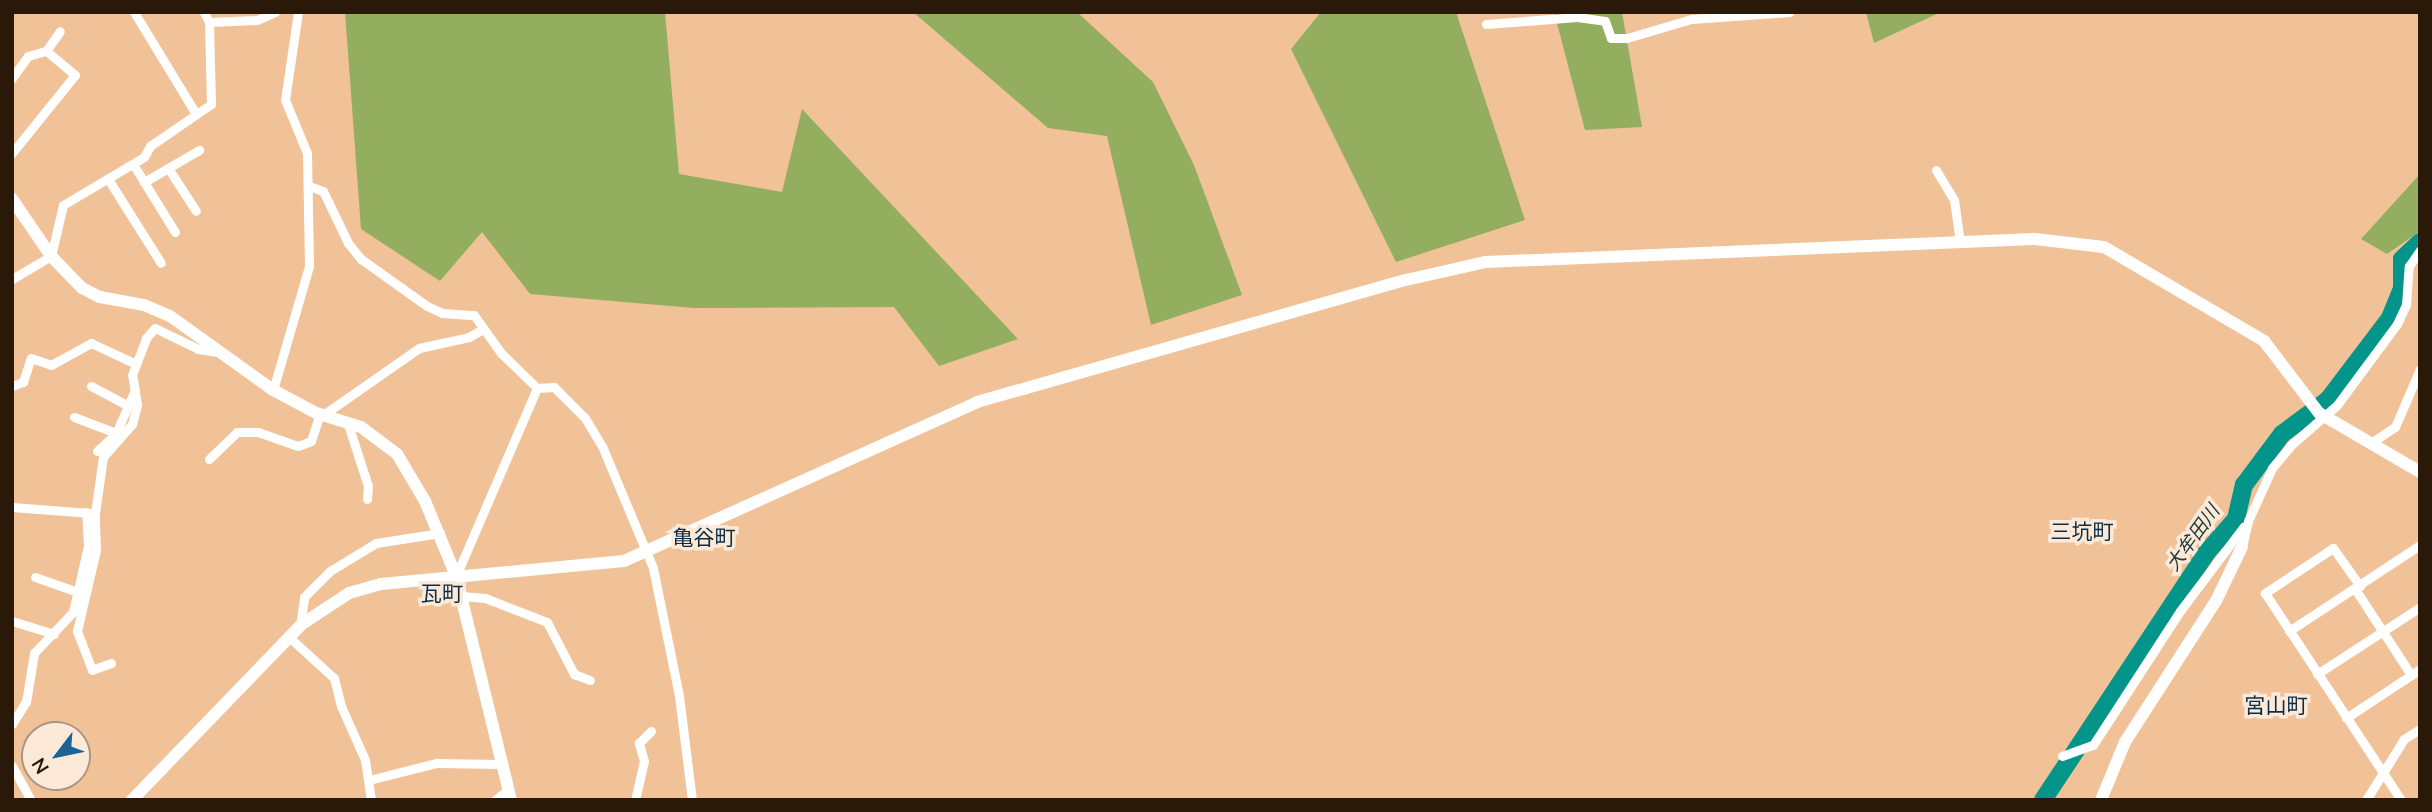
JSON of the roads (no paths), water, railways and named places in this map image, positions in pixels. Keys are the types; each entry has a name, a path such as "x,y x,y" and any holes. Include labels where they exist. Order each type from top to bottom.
{"street":[{"path":"134,12 196,114"},
{"path":"12,279 51,256 63,205 132,164 211,104 209,22 204,12"},
{"path":"209,22 257,20 275,12"},
{"path":"272,390 309,266 307,153 285,100 298,12"},
{"path":"1486,24 1577,17 1605,22 1611,38 1627,38 1691,19 1790,12"},
{"path":"12,78 28,56 46,51 60,31"},
{"path":"12,153 75,75 46,51"},
{"path":"144,182 199,150"},
{"path":"132,164 175,232"},
{"path":"168,168 196,211"},
{"path":"1936,170 1954,200 1960,242"},
{"path":"108,179 161,263"},
{"path":"309,186 323,191 348,243 361,259 427,306 442,313 474,315 483,329 537,388"},
{"path":"12,199 51,256 82,288 100,297 144,305 170,316 272,390 321,414 347,421 383,440 397,454 440,533 462,596 510,795 495,800"},
{"path":"132,800 300,627 330,604 361,589 456,576 602,565 647,552 977,402 1465,265 1539,258 1960,242 2064,240 2104,247 2264,341 2325,416 2420,472"},
{"path":"2101,800 2125,742 2216,601 2242,547 2248,521 2272,468 2325,416 2397,324 2406,305 2409,266 2420,250"},
{"path":"12,724 26,702 34,653 73,612 88,546 90,513 103,457 132,424 135,390 132,375 155,328 198,349 223,353"},
{"path":"209,459 237,432 258,432 298,446 311,440 321,414 419,348 469,337 483,329"},
{"path":"12,386 23,382 32,358 51,365 91,343 136,364"},
{"path":"2371,443 2395,427 2420,369"},
{"path":"90,386 127,405"},
{"path":"537,388 554,387 585,418 647,552 672,657 692,800"},
{"path":"456,576 537,388"},
{"path":"97,451 116,433 135,390"},
{"path":"74,417 116,433"},
{"path":"347,421 368,486 367,499"},
{"path":"12,508 90,513"},
{"path":"90,513 96,550 77,631 92,670 111,663"},
{"path":"2062,756 2093,745 2180,611 2248,521"},
{"path":"300,627 304,597 330,572 376,543 440,533"},
{"path":"2289,631 2420,545"},
{"path":"2401,800 2265,593 2333,548 2411,675"},
{"path":"35,577 78,592"},
{"path":"462,596 485,598 547,622 574,674 590,680"},
{"path":"2317,674 2420,607"},
{"path":"12,621 54,634"},
{"path":"290,638 334,678 369,780 371,800"},
{"path":"2346,718 2420,669"},
{"path":"2366,800 2404,739 2420,729"},
{"path":"635,800 645,761 639,743 651,731"},
{"path":"369,780 436,763 501,764"},
{"path":"12,766 31,800"}],"waterway":[{"name":"大牟田川","path":"2043,800 2207,552 2236,519 2244,485 2282,434 2328,400 2390,318 2402,289 2402,259 2420,242"}],"district":[{"name":"三坑町","path":"2082,531"},
{"name":"亀谷町","path":"704,537"},
{"name":"瓦町","path":"442,593"},
{"name":"宮山町","path":"2276,705"}]}
